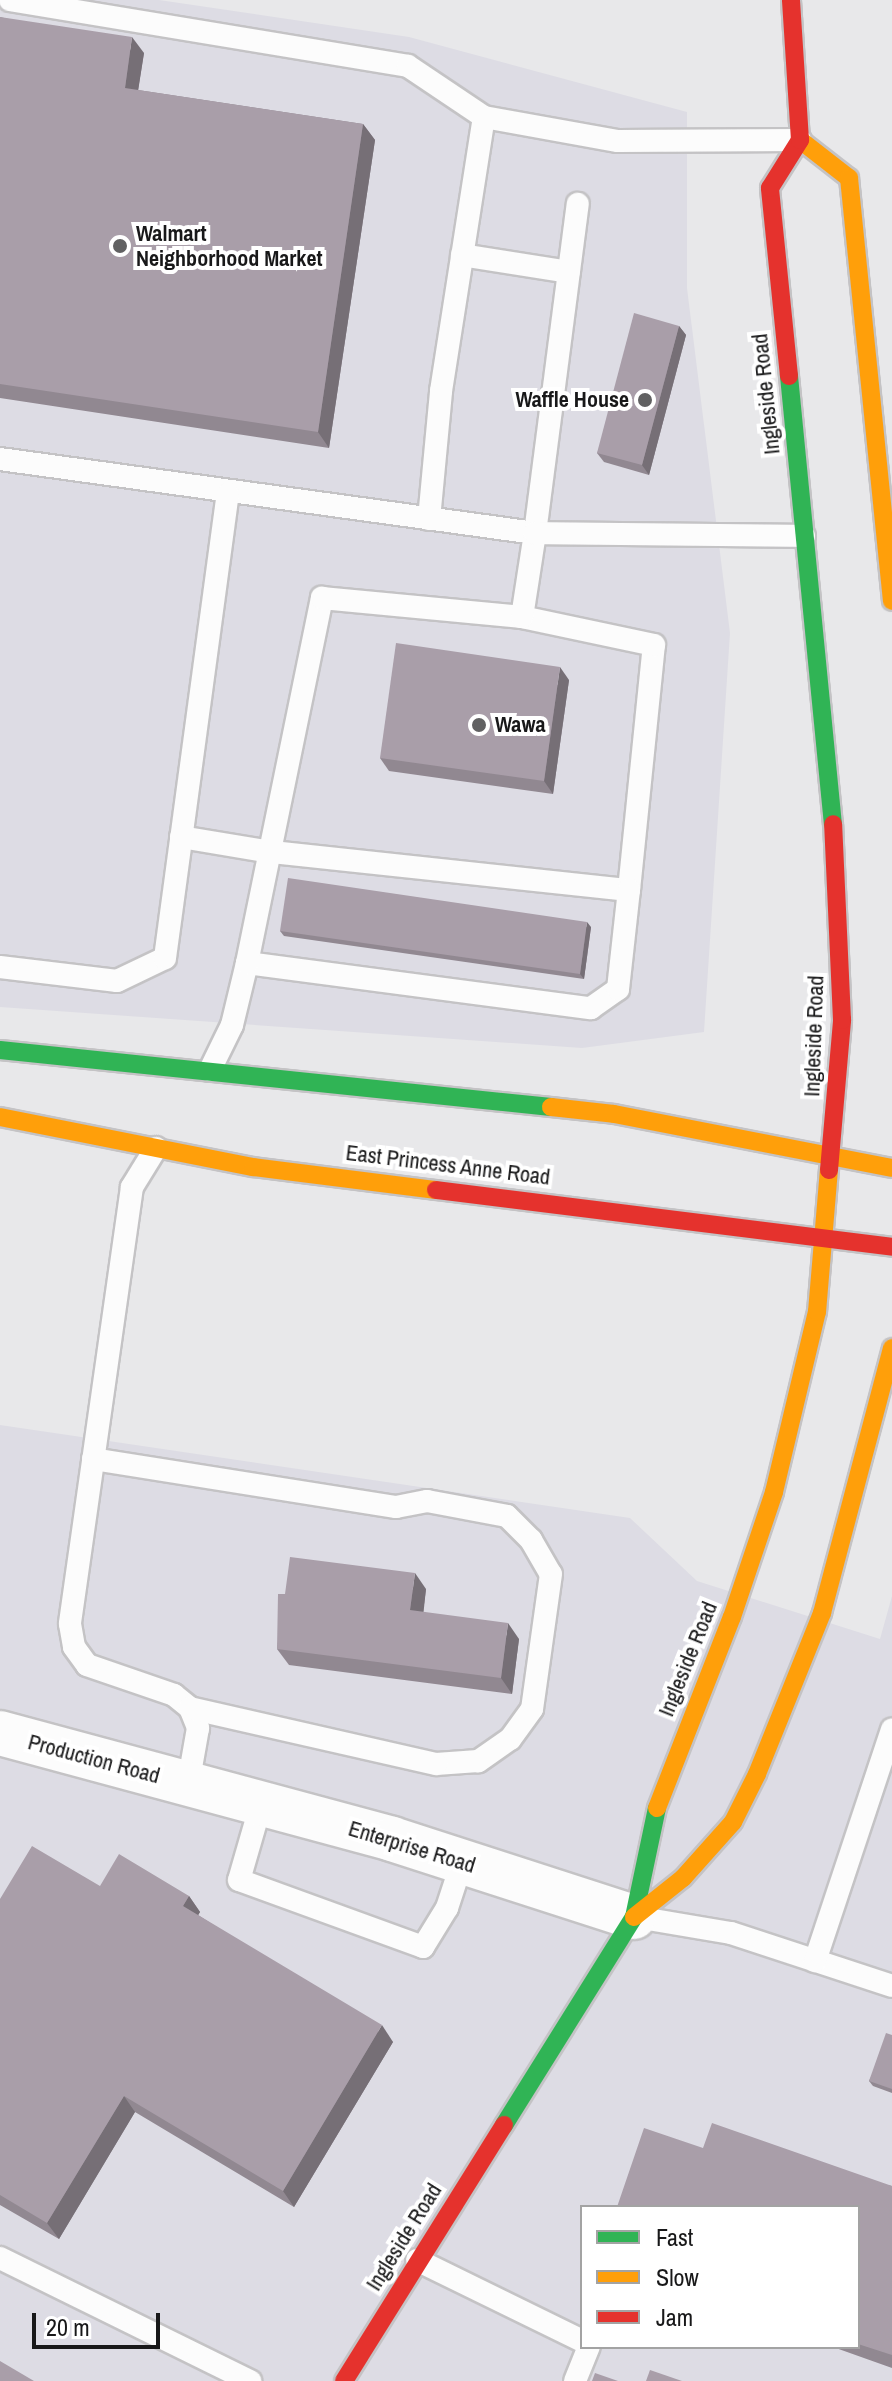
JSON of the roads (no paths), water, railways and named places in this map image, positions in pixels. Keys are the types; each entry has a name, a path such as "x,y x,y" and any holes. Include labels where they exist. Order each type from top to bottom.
{"street":[{"path":"791,0 800,140 849,178 892,601"},
{"name":"Ingleside Road","path":"634,1917 661,1786 732,1617 774,1492 811,1342 825,1236 842,1020 838,870 770,188 800,140"},
{"path":"0,1050 614,1114 892,1168"},
{"name":"East Princess Anne Road","path":"0,1117 253,1167 825,1236 892,1247"},
{"name":"Ingleside Road","path":"344,2381 634,1917 683,1878 733,1822 757,1774 822,1613 892,1348"},
{"name":"Production Road","path":"2,1742 188,1785"},
{"name":"Enterprise Road","path":"188,1785 462,1862 634,1917"}],"lane":[{"path":"10,0 408,66 484,117 618,141 800,140"},
{"path":"429,519 441,391 484,117"},
{"path":"522,617 578,204"},
{"path":"462,255 569,272"},
{"path":"0,459 228,494 535,533 804,536"},
{"path":"0,967 117,981 165,958 228,494"},
{"path":"210,1070 232,1025 247,963 322,598 522,617 654,645 618,989 591,1008 247,963"},
{"path":"181,837 272,852 629,890"},
{"path":"93,1459 396,1507 427,1501 507,1516 531,1540 551,1574 532,1709 510,1739 478,1761 436,1764 190,1708 174,1695 103,1674 87,1665 74,1647 70,1624 93,1459 132,1187 156,1148"},
{"path":"188,1785 198,1728 190,1708"},
{"path":"815,1961 892,1729"},
{"path":"261,1804 239,1880 423,1947 447,1908 462,1862"},
{"path":"634,1917 731,1933 892,1986"},
{"path":"0,2258 250,2381"},
{"path":"417,2260 580,2340"},
{"path":"575,2381 588,2349"}],"place":[{"name":"Walmart Neighborhood Market","path":"120,246"},
{"name":"Waffle House","path":"645,400"},
{"name":"Wawa","path":"479,725"}]}
